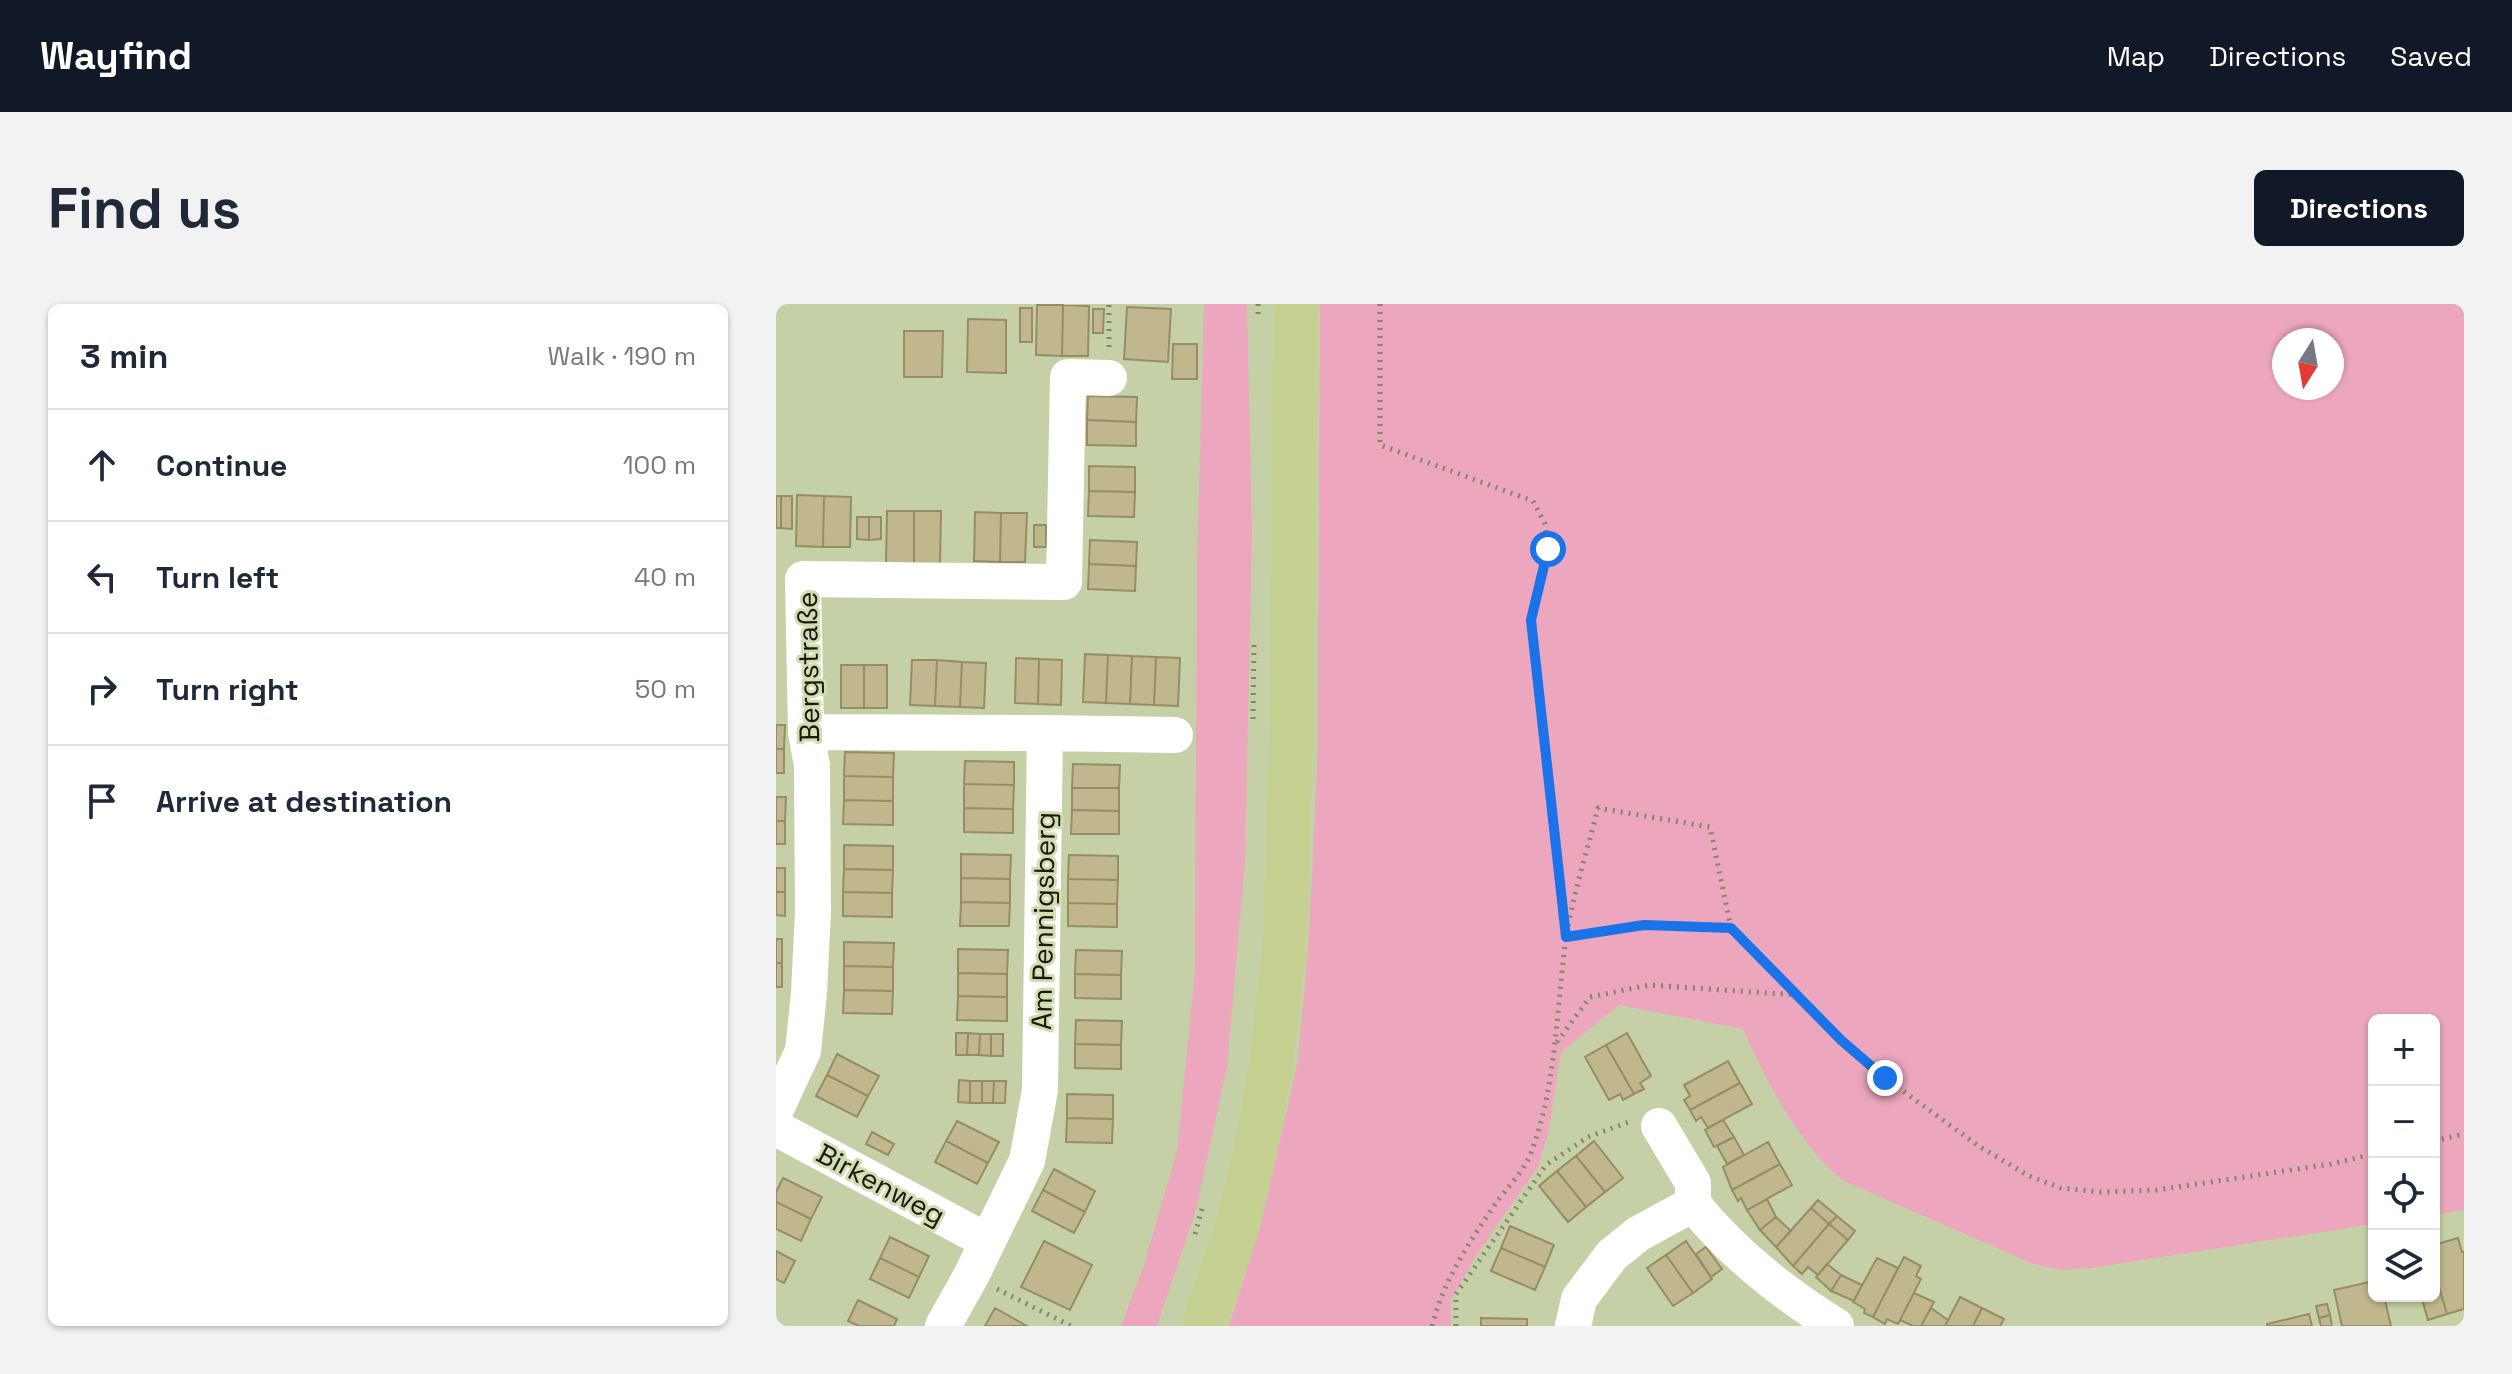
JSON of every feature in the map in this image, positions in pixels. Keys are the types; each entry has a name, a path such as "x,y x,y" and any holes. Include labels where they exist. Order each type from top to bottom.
{"main road":[{"path":"1203,1326 1235,1235 1254,1157 1271,1067 1285,938 1292,702 1295,312"}],"street":[{"name":"Bergstraße","path":"776,1109 803,1051 809,993 813,911 812,766 806,732 803,579 1064,582 1068,377 1109,378"},
{"path":"806,732 1175,735"},
{"name":"Am Pennigsberg","path":"943,1326 1027,1161 1040,1090 1045,733"},
{"path":"1659,1126 1693,1183 1693,1204 1713,1229 1799,1303 1836,1326"},
{"name":"Birkenweg","path":"776,1128 987,1241"},
{"path":"1573,1326 1579,1299 1612,1255 1638,1234 1693,1204"}],"path":[{"path":"1109,304 1109,378"},
{"path":"1380,304 1380,445 1533,501 1545,524 1548,549 1531,620 1566,937"},
{"path":"1253,731 1255,641"},
{"path":"1432,1326 1441,1292 1449,1277 1530,1156 1544,1109 1557,1042 1566,937 1598,808 1710,827 1731,928 1841,1040 1885,1078 1980,1147 2029,1176 2061,1188 2101,1192 2157,1190 2331,1164 2368,1155"},
{"path":"1566,937 1644,925 1731,928"},
{"path":"1557,1042 1590,997 1649,985 1799,996"},
{"path":"1456,1326 1456,1294 1546,1165 1588,1137 1613,1127 1630,1122 1659,1126"},
{"path":"2440,1140 2464,1134"},
{"path":"1195,1237 1206,1196"},
{"path":"971,1276 1071,1326"}],"shaded area":[{"path":"1204,304 1247,304 1252,534 1245,861 1227,1067 1196,1210 1157,1326 1121,1326 1144,1265 1177,1151 1195,972 1197,563"},
{"path":"1320,304 2464,304 2464,1210 2440,1214 2440,1014 2368,1014 2368,1225 2061,1270 2031,1263 1842,1180 1797,1129 1773,1090 1743,1029 1619,1005 1561,1052 1549,1130 1539,1165 1476,1256 1451,1300 1451,1326 1229,1326 1261,1224 1298,1061 1309,939 1318,745"}],"building":[{"path":"1037,305 1063,305 1062,356 1036,355"},
{"path":"1063,305 1089,306 1088,356 1062,356"},
{"path":"1127,307 1171,309 1168,362 1124,359"},
{"path":"1020,308 1032,308 1032,342 1020,342"},
{"path":"1093,309 1104,309 1103,333 1093,333"},
{"path":"968,319 1006,320 1006,373 967,372"},
{"path":"904,331 943,331 942,377 904,377"},
{"path":"1173,344 1197,344 1197,379 1172,379"},
{"path":"1088,396 1137,397 1136,422 1087,420"},
{"path":"1087,420 1136,422 1136,446 1087,445"},
{"path":"1089,466 1135,467 1135,492 1089,491"},
{"path":"1089,491 1135,492 1134,517 1088,516"},
{"path":"797,495 824,496 823,547 796,546"},
{"path":"776,496 781,496 781,528 776,528"},
{"path":"781,496 792,496 792,529 781,528"},
{"path":"824,496 851,497 850,547 823,547"},
{"path":"887,511 914,511 914,563 886,563"},
{"path":"914,511 941,511 940,564 914,563"},
{"path":"975,512 1001,513 1000,562 974,561"},
{"path":"1001,513 1027,513 1025,562 1000,562"},
{"path":"857,517 869,517 869,540 857,539"},
{"path":"869,517 881,517 881,539 869,540"},
{"path":"1034,525 1046,525 1046,547 1034,547"},
{"path":"1090,540 1137,542 1136,566 1089,564"},
{"path":"1089,564 1136,566 1135,591 1088,589"},
{"path":"1085,654 1108,655 1106,703 1083,702"},
{"path":"1108,655 1132,656 1130,704 1106,703"},
{"path":"1132,656 1156,657 1154,705 1130,704"},
{"path":"1156,657 1180,658 1178,706 1154,705"},
{"path":"1016,658 1039,659 1038,704 1015,703"},
{"path":"1039,659 1062,660 1061,705 1038,704"},
{"path":"912,660 937,660 935,706 910,705"},
{"path":"937,660 962,662 960,707 935,706"},
{"path":"962,662 986,663 984,708 960,707"},
{"path":"841,665 864,665 864,708 841,708"},
{"path":"864,665 887,665 887,708 864,708"},
{"path":"776,725 785,725 784,749 776,749"},
{"path":"776,749 784,749 784,773 776,773"},
{"path":"845,752 894,753 893,777 844,776"},
{"path":"965,761 1014,762 1014,785 964,784"},
{"path":"1073,764 1120,765 1119,788 1072,788"},
{"path":"844,776 893,777 893,801 844,800"},
{"path":"964,784 1014,785 1013,809 964,808"},
{"path":"1072,788 1119,788 1119,811 1072,810"},
{"path":"776,797 786,797 785,821 776,821"},
{"path":"844,800 893,801 893,825 843,824"},
{"path":"964,808 1013,809 1013,833 964,832"},
{"path":"1072,810 1119,811 1119,834 1071,834"},
{"path":"776,821 785,821 785,844 776,844"},
{"path":"844,845 893,846 893,870 844,869"},
{"path":"961,854 1011,855 1010,879 961,878"},
{"path":"1069,855 1118,856 1118,880 1068,879"},
{"path":"776,868 785,868 785,892 776,892"},
{"path":"844,869 893,870 892,893 843,892"},
{"path":"961,878 1010,879 1010,903 961,902"},
{"path":"1068,879 1118,880 1117,904 1068,903"},
{"path":"776,892 785,892 785,916 776,915"},
{"path":"843,892 892,893 892,917 843,916"},
{"path":"961,902 1010,903 1009,926 960,926"},
{"path":"1068,903 1117,904 1117,927 1068,926"},
{"path":"776,939 782,939 782,963 776,963"},
{"path":"844,942 894,943 893,967 844,966"},
{"path":"958,949 1008,950 1007,974 958,973"},
{"path":"1076,950 1122,951 1121,975 1075,974"},
{"path":"776,963 782,963 782,987 776,987"},
{"path":"844,966 893,967 893,991 844,990"},
{"path":"958,973 1007,974 1007,997 958,996"},
{"path":"1075,974 1121,975 1121,999 1075,998"},
{"path":"844,990 893,991 892,1014 843,1013"},
{"path":"958,996 1007,997 1007,1021 957,1020"},
{"path":"1076,1020 1122,1021 1121,1045 1075,1044"},
{"path":"956,1033 968,1033 967,1055 956,1055"},
{"path":"968,1033 980,1034 979,1055 967,1055"},
{"path":"1627,1033 1651,1076 1640,1083 1644,1089 1634,1094 1606,1045"},
{"path":"980,1034 991,1034 991,1056 979,1055"},
{"path":"991,1034 1003,1034 1003,1056 991,1056"},
{"path":"1075,1044 1121,1045 1121,1069 1075,1068"},
{"path":"1606,1045 1634,1094 1623,1100 1620,1094 1609,1100 1585,1057"},
{"path":"837,1054 879,1076 868,1096 827,1075"},
{"path":"1728,1061 1740,1083 1690,1110 1684,1100 1690,1096 1684,1085"},
{"path":"827,1075 868,1096 857,1117 816,1096"},
{"path":"959,1080 970,1081 970,1103 958,1102"},
{"path":"970,1081 982,1081 982,1103 970,1103"},
{"path":"982,1081 994,1081 993,1103 982,1103"},
{"path":"994,1081 1006,1081 1005,1103 993,1103"},
{"path":"1740,1083 1752,1104 1708,1128 1701,1117 1696,1121 1690,1110"},
{"path":"1067,1094 1113,1095 1113,1119 1067,1118"},
{"path":"1067,1118 1113,1119 1112,1143 1066,1142"},
{"path":"1723,1120 1734,1137 1714,1147 1705,1130"},
{"path":"957,1121 999,1142 988,1163 946,1141"},
{"path":"872,1132 894,1144 888,1155 866,1144"},
{"path":"1734,1137 1744,1155 1727,1164 1717,1146"},
{"path":"946,1141 988,1163 977,1184 935,1162"},
{"path":"1594,1141 1623,1178 1605,1192 1576,1156"},
{"path":"1768,1142 1780,1164 1732,1190 1723,1167"},
{"path":"1576,1156 1605,1192 1586,1207 1557,1171"},
{"path":"1780,1164 1792,1185 1747,1210 1732,1190"},
{"path":"1054,1169 1095,1191 1085,1212 1043,1190"},
{"path":"1557,1171 1586,1207 1568,1222 1539,1186"},
{"path":"783,1178 822,1197 811,1219 776,1202 776,1192"},
{"path":"1043,1190 1085,1212 1074,1233 1032,1211"},
{"path":"1767,1199 1776,1217 1760,1230 1747,1210"},
{"path":"1818,1200 1837,1216 1829,1224 1811,1208"},
{"path":"776,1202 811,1219 801,1241 776,1229"},
{"path":"1811,1208 1829,1224 1793,1266 1776,1247"},
{"path":"1837,1216 1855,1231 1848,1240 1829,1224"},
{"path":"1776,1217 1791,1231 1776,1247 1760,1230"},
{"path":"1829,1224 1848,1240 1818,1275 1808,1267 1802,1274 1793,1266"},
{"path":"1510,1226 1554,1245 1545,1267 1501,1248"},
{"path":"890,1237 929,1256 919,1277 880,1258"},
{"path":"2458,1238 2464,1252 2464,1309 2447,1314 2440,1291 2440,1243"},
{"path":"1044,1241 1092,1265 1070,1310 1021,1287"},
{"path":"1686,1241 1712,1279 1693,1293 1666,1255"},
{"path":"1706,1247 1722,1269 1711,1277 1696,1254"},
{"path":"1501,1248 1545,1267 1535,1290 1491,1271"},
{"path":"776,1251 795,1261 784,1283 776,1279"},
{"path":"1666,1255 1693,1293 1673,1306 1647,1268"},
{"path":"1904,1257 1921,1266 1916,1276 1921,1279 1898,1324 1887,1319 1885,1324 1873,1317"},
{"path":"880,1258 919,1277 909,1298 870,1279"},
{"path":"1877,1258 1898,1268 1873,1317 1853,1302"},
{"path":"1827,1264 1841,1275 1831,1291 1816,1277"},
{"path":"1841,1275 1862,1285 1854,1301 1831,1291"},
{"path":"2368,1282 2368,1302 2385,1302 2391,1326 2342,1326 2334,1290"},
{"path":"2440,1291 2447,1314 2428,1320 2423,1302 2440,1302"},
{"path":"1914,1293 1934,1302 1921,1326 1900,1320"},
{"path":"1960,1297 1982,1308 1973,1326 1945,1326"},
{"path":"858,1300 897,1319 894,1326 859,1326 848,1321"},
{"path":"2327,1304 2330,1315 2319,1318 2316,1306"},
{"path":"995,1308 1027,1326 985,1326"},
{"path":"1931,1308 1948,1320 1945,1326 1921,1326"},
{"path":"1982,1308 2004,1319 2000,1326 1973,1326"},
{"path":"2309,1314 2312,1326 2267,1326 2267,1324"},
{"path":"2330,1315 2332,1326 2321,1326 2319,1318"},
{"path":"1481,1318 1527,1319 1527,1326 1481,1326"}],"route":[{"path":"1548,549 1531,620 1566,937 1644,925 1731,928 1841,1040 1885,1078"}]}
